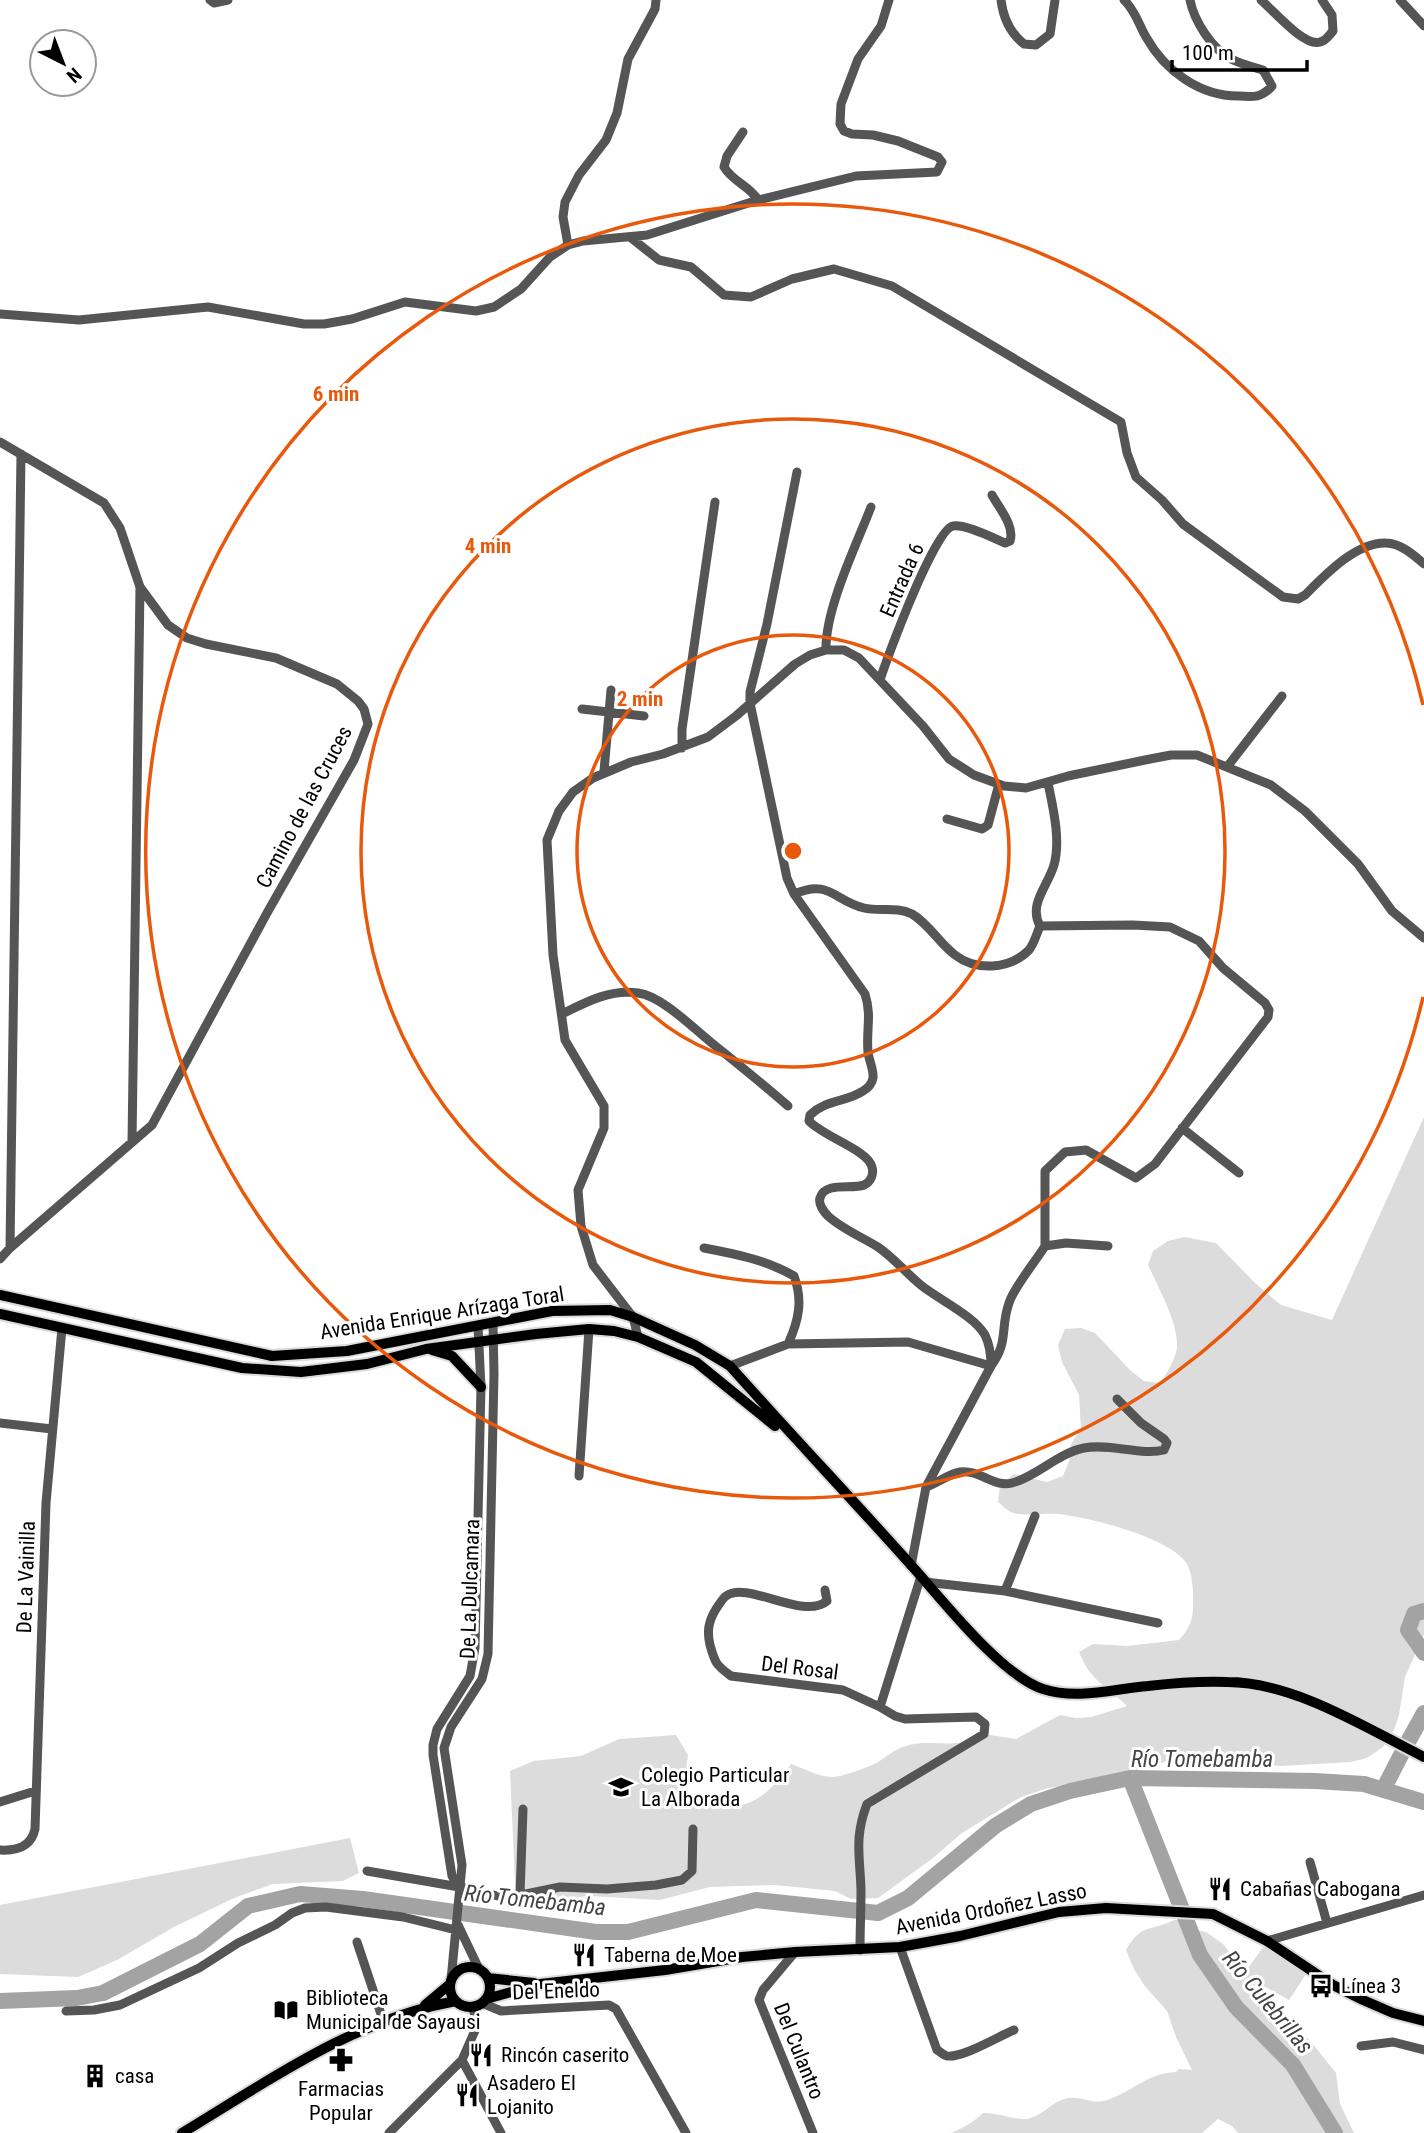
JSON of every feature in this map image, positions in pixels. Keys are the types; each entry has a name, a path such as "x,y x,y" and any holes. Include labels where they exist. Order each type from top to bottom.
{"main road":[{"name":"Avenida Enrique Arízaga Toral","path":"0,1296 272,1356 347,1351 552,1311 610,1310 633,1317 695,1345 730,1366 923,1579 1003,1664 1021,1679 1041,1689 1075,1695 1150,1686 1227,1682 1254,1684 1274,1688 1340,1715 1424,1757"},
{"name":"Avenida Enrique Arízaga Toral","path":"0,1314 243,1368 301,1372 367,1364 426,1349 478,1341 589,1329 614,1331 638,1337 696,1362 804,1450"},
{"path":"426,1349 452,1356 481,1387"},
{"name":"Avenida Ordoñez Lasso","path":"481,2003 540,1984 795,1952 900,1947 960,1936 1059,1912 1106,1908 1213,1914 1267,1941 1363,2000 1393,2013 1424,2021"},
{"path":"423,2007 463,1969 479,1969 488,1978 490,1989 481,2003 467,2007 456,2001 450,1991 451,1982"},
{"name":"Avenida Ordoñez Lasso","path":"488,1978 540,1984"},
{"path":"182,2133 295,2064 383,2020 423,2007 456,2001"}],"street":[{"path":"210,0 214,3 228,0"},
{"path":"568,245 563,217 565,202 579,175 607,140 612,129 628,59 655,9 656,0"},
{"path":"0,314 79,320 208,307 304,324 352,319 405,302 476,311 494,307 521,289 550,257 568,245 597,238 647,235 758,200 856,176 937,172 942,162 938,157 873,135 852,134 844,131 840,124 841,104 858,59 881,26 889,0"},
{"path":"1001,0 1010,27 1020,41 1036,45 1049,34 1055,0"},
{"path":"1124,0 1133,10 1151,47 1167,65 1195,86 1227,96 1259,97 1268,92 1272,86 1264,70 1231,59 1219,51 1199,22 1190,0"},
{"path":"1262,0 1303,39 1313,43 1324,40 1333,31 1332,15 1322,0"},
{"path":"1399,0 1424,26"},
{"path":"743,132 727,156 724,167 728,174 754,193 758,200"},
{"path":"631,237 659,260 691,267 724,295 751,297 792,279 834,269 892,286 1121,422 1127,453 1136,477 1162,500 1183,524 1283,597 1298,599 1305,595 1346,558 1370,546 1387,543 1394,545 1414,555 1424,564"},
{"name":"Camino de las Cruces","path":"0,442 104,503 120,528 140,587 168,625 187,638 206,645 276,658 328,680 351,693 364,709 368,724 354,761 267,913 152,1125 0,1259"},
{"path":"10,1248 21,454"},
{"path":"797,472 767,624 750,692 750,703 786,878 794,894 861,986 871,1011 867,1028 872,1084 862,1092 828,1102 810,1115 809,1121 818,1131 849,1145 869,1160 873,1169 872,1178 864,1185 829,1189 820,1198 820,1204 828,1216 881,1249 922,1286 978,1327 989,1346 991,1366"},
{"name":"Entrada 6","path":"880,680 921,577 947,528 961,526 1005,543 1010,541 1013,536 1010,527 992,495"},
{"path":"682,748 682,729 715,502"},
{"path":"826,650 826,633 831,614 871,506"},
{"path":"132,1142 140,587"},
{"path":"638,1337 633,1317 593,1265 581,1226 578,1190 604,1128 604,1106 565,1040 553,955 547,839 559,811 573,792 604,771 682,748 708,737 736,716 794,664 810,655 826,650 844,650 859,658 923,726 948,759 974,775 999,784 1026,788 1068,776 1171,755 1197,755 1271,785 1305,811 1357,864 1387,905 1424,938"},
{"path":"604,771 611,690"},
{"path":"1227,767 1282,695"},
{"path":"582,709 644,716"},
{"path":"1040,926 1035,918 1035,908 1054,864 1056,849 1054,813 1048,783"},
{"path":"947,819 982,829 988,825 999,784"},
{"path":"794,894 809,888 829,890 865,908 900,910 911,914 922,921 940,943 956,956 977,966 1001,965 1016,959 1030,949 1040,926"},
{"path":"911,1566 926,1487 1004,1345 1009,1301 1045,1246 1045,1171 1065,1152 1086,1150 1136,1178 1155,1164 1268,1017 1269,1010 1265,1003 1223,968 1199,941 1170,927 1040,926"},
{"path":"562,1014 597,996 639,993 652,997 687,1022 788,1105"},
{"path":"1182,1128 1239,1173"},
{"path":"1045,1246 1066,1243 1108,1246"},
{"path":"704,1248 765,1262 794,1276 801,1302 788,1344"},
{"name":"De La Dulcamara","path":"451,1982 462,1865 443,1748 451,1727 481,1679 488,1654 494,1340 492,1324"},
{"name":"De La Dulcamara","path":"458,1889 452,1876 433,1755 437,1729 470,1676 475,1648 481,1387 478,1326"},
{"name":"De La Vainilla","path":"0,1850 22,1847 33,1838 46,1503 62,1328"},
{"path":"579,1476 589,1329"},
{"path":"730,1366 788,1344 908,1342 991,1366"},
{"path":"926,1487 961,1472 997,1483 1013,1483 1082,1448 1111,1446 1146,1452 1164,1450 1167,1443 1164,1439 1141,1423 1117,1399"},
{"path":"0,1423 52,1429"},
{"path":"1005,1591 1035,1516"},
{"path":"880,1707 923,1579 1005,1591 1158,1623"},
{"name":"Del Rosal","path":"825,1590 827,1601 816,1607 734,1592 725,1597 714,1612 707,1631 716,1665 731,1676 843,1690 905,1719 976,1717 985,1724 984,1734 867,1804 859,1824 857,1845 861,1890 859,1950"},
{"path":"0,1802 35,1791"},
{"path":"520,1895 523,1809"},
{"path":"367,1871 500,1898 560,1887 620,1889 682,1880 692,1871 693,1829"},
{"path":"1310,1862 1327,1923"},
{"path":"1267,1941 1424,1895"},
{"path":"66,2011 120,2006 199,1968 238,1943 268,1929 292,1913 305,1909 326,1908 457,1926"},
{"name":"De La Dulcamara","path":"457,1926 479,1969"},
{"path":"357,1942 383,2020"},
{"path":"900,1947 937,2050 948,2056 959,2054 1014,2030"},
{"name":"Del Culantro","path":"795,1952 763,1990 759,2000 813,2133"},
{"path":"389,2133 462,2060 477,2026 481,2003"},
{"name":"Del Eneldo","path":"481,2003 501,2011 609,2006 616,2009 686,2133"},
{"path":"1362,2046 1393,2042 1424,2050"},
{"path":"462,2060 501,2133"}],"shaded area":[{"path":"1424,1117 1424,1635 1405,1677 1394,1730 1383,1747 1367,1758 1351,1762 1281,1766 1170,1760 1114,1779 1048,1788 1021,1797 962,1833 878,1898 851,1899 835,1891 775,1885 710,1887 660,1900 590,1896 516,1904 510,1771 534,1761 581,1756 619,1739 676,1735 688,1755 683,1793 731,1806 756,1800 779,1780 791,1764 822,1776 836,1777 869,1766 906,1746 966,1742 984,1734 1016,1739 1060,1715 1091,1717 1127,1706 1094,1677 1079,1652 1093,1644 1127,1646 1179,1640 1188,1628 1193,1612 1192,1583 1186,1563 1174,1551 1160,1543 1126,1530 1059,1514 1015,1513 998,1502 1000,1485 1014,1474 1047,1482 1063,1476 1069,1461 1071,1444 1081,1429 1079,1395 1062,1362 1058,1345 1065,1329 1081,1328 1095,1333 1144,1381 1161,1383 1174,1357 1177,1338 1167,1306 1148,1265 1153,1251 1168,1241 1184,1237 1216,1243 1281,1305 1332,1320"},
{"path":"350,1838 359,1873 343,1881 273,1884 234,1898 174,1927 117,1960 78,1977 0,1974 0,1905"},
{"path":"1180,1920 1206,1932 1223,1944 1245,1972 1264,1946 1308,1971 1289,2000 1251,1979 1263,1994 1285,2013 1336,2073 1340,2104 1354,2133 1238,2133 1232,2126 1218,2119 1202,2133 951,2133 983,2113 1032,2118 1063,2099 1102,2101 1116,2097 1156,2076 1179,2069 1192,2070 1167,2011 1144,1985 1126,1950 1142,1931"}],"waterway":[{"path":"1424,1611 1414,1614 1408,1630 1424,1653"},
{"path":"1409,1740 1424,1713"},
{"path":"1383,1790 1401,1755"},
{"name":"Río Culebrillas","path":"1130,1778 1200,1955 1236,2007 1293,2065 1335,2133"},
{"name":"Río Tomebamba","path":"0,2001 77,1998 103,1993 200,1944 248,1906 300,1894 363,1899 596,1932 628,1932 756,1900 878,1913 908,1898 995,1826 1031,1804 1070,1791 1130,1778 1364,1784 1424,1802"}],"place":[{"name":"Colegio Particular La Alborada","path":"621,1787"},
{"name":"Cabañas Cabogana","path":"1220,1889"},
{"name":"Taberna de Moe","path":"584,1955"},
{"name":"Línea 3","path":"1321,1986"},
{"name":"Biblioteca Municipal de Sayausi","path":"286,2010"},
{"name":"Rincón caserito","path":"481,2055"},
{"name":"Farmacias Popular","path":"341,2060"},
{"name":"casa","path":"95,2076"},
{"name":"Asadero El Lojanito","path":"467,2095"}]}
